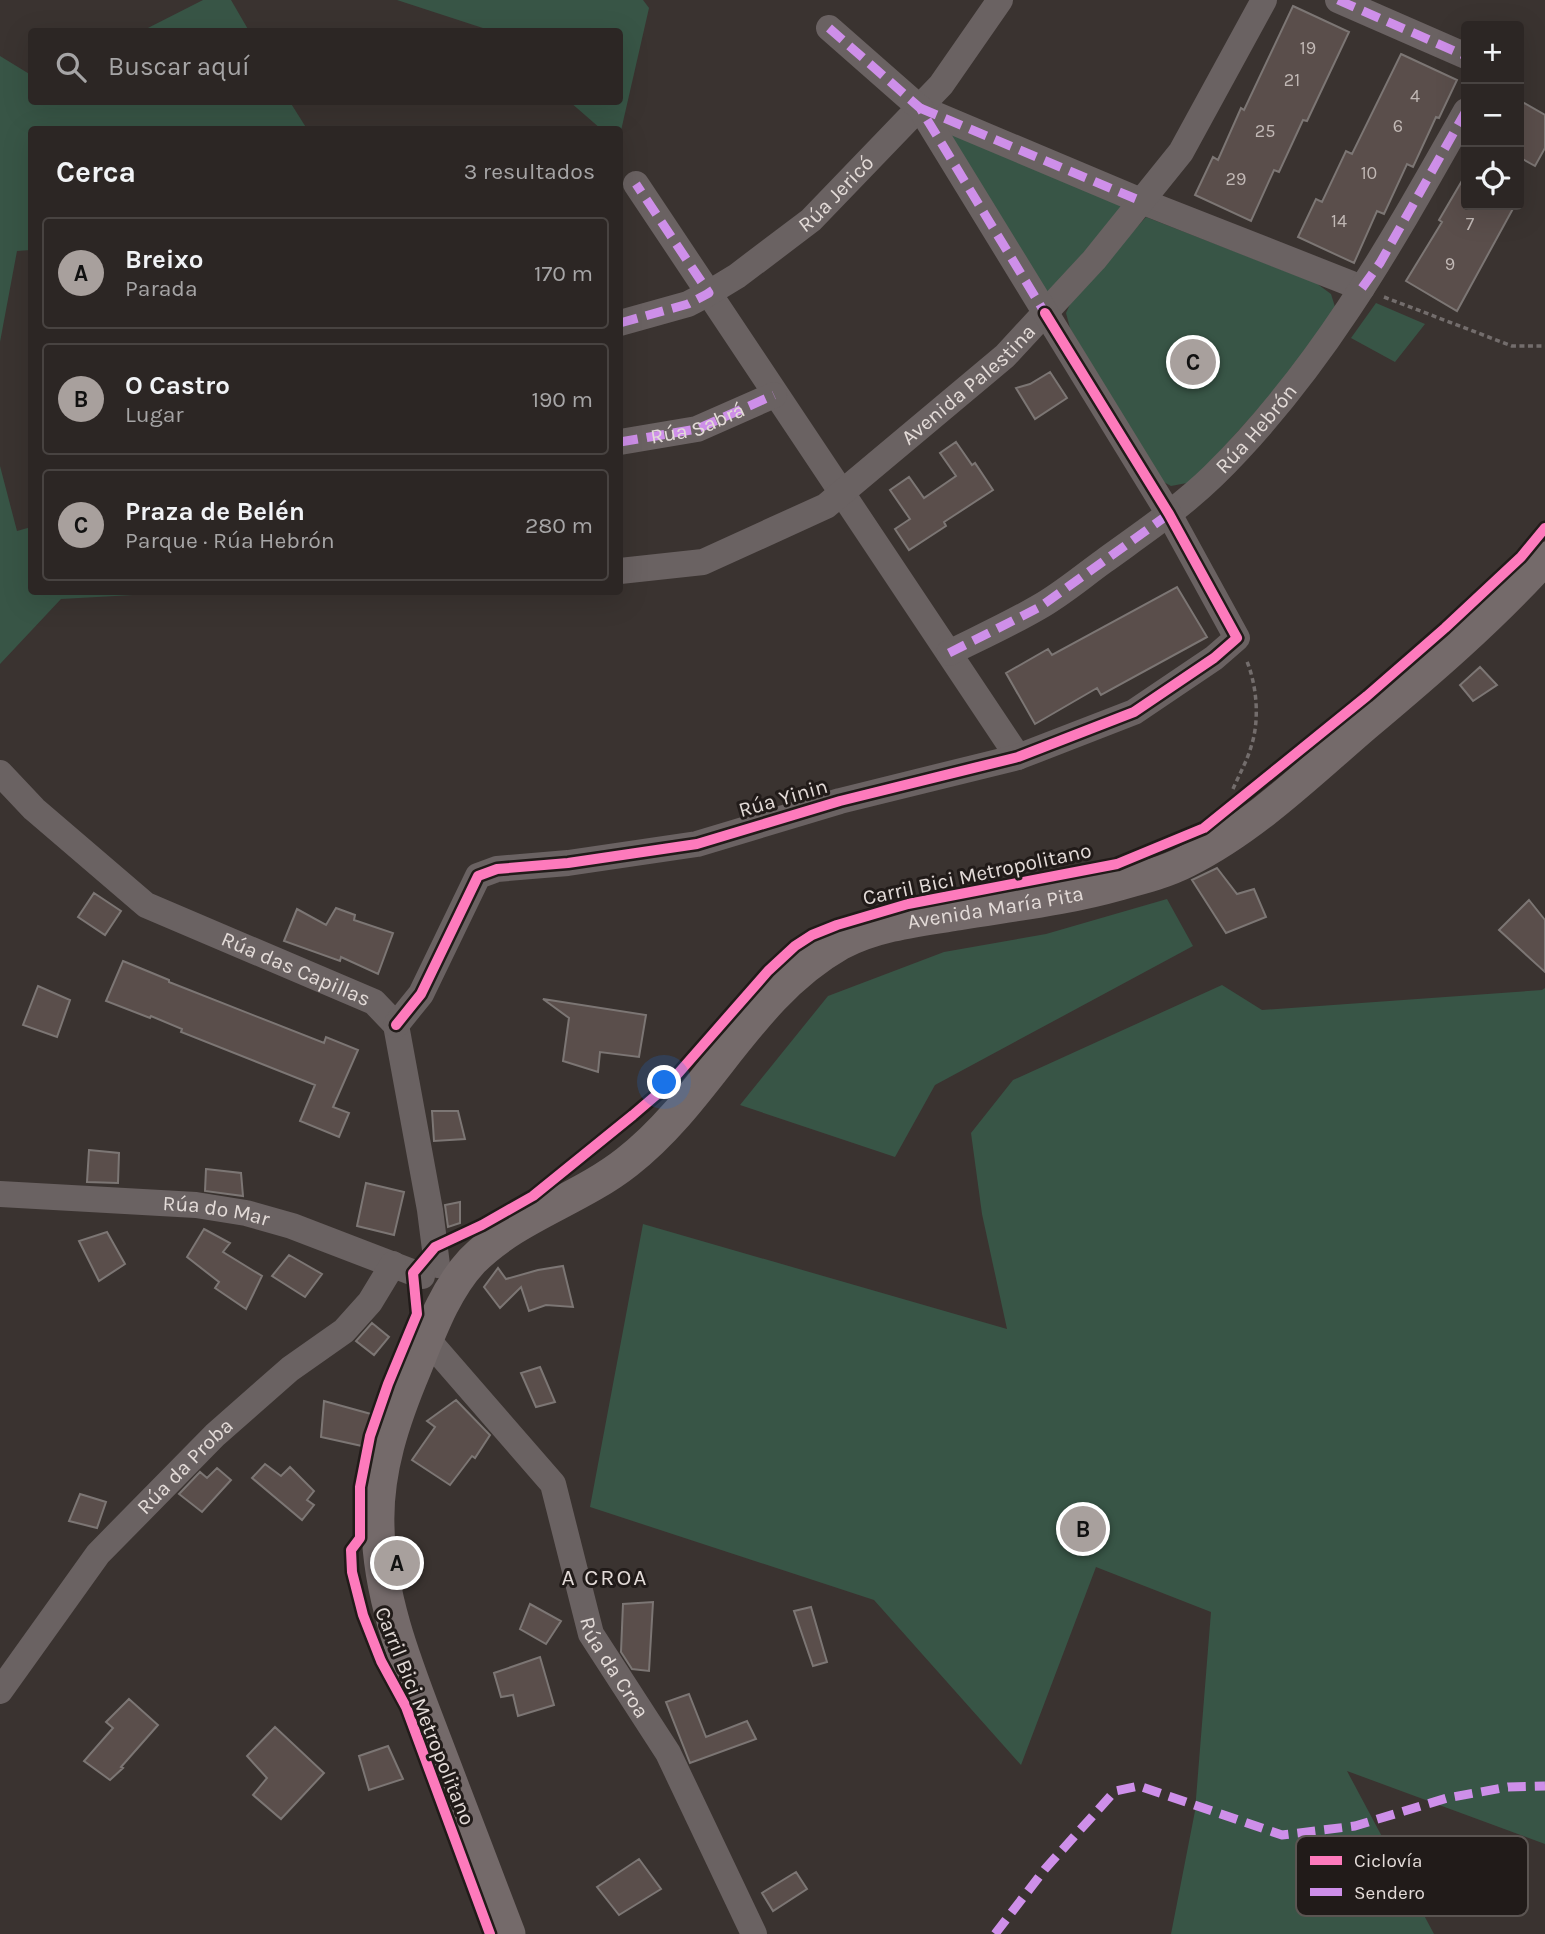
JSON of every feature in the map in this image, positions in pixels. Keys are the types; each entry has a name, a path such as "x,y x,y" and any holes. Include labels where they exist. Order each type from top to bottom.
{"main road":[{"name":"Avenida María Pita","path":"509,1934 419,1699 381,1572 377,1524 385,1449 400,1405 442,1307 440,1271 623,1166 650,1143 685,1105 758,1014 804,968 844,942 900,923 1072,895 1148,876 1185,862 1230,836 1282,796 1447,656 1510,597 1545,558"}],"street":[{"name":"Rúa Jericó","path":"623,322 688,303 709,293 737,276 811,220 941,85 1000,0"},
{"name":"Avenida Palestina","path":"623,571 703,562 826,506 1004,356 1094,260 1181,152 1264,0"},
{"path":"1338,0 1461,54"},
{"path":"829,28 920,108 1169,514 1237,638"},
{"path":"920,108 1141,201 1362,288"},
{"name":"Rúa Hebrón","path":"949,653 1040,607 1169,514 1212,478 1278,406 1348,312 1380,263 1461,120"},
{"path":"636,184 774,395 1018,757"},
{"name":"Rúa Sabrá","path":"623,441 697,429 774,395"},
{"name":"Rúa Yinin","path":"396,1025 421,994 478,876 496,869 568,863 697,844 841,801 1018,757 1134,712 1214,658 1237,638"},
{"name":"Rúa das Capillas","path":"0,773 34,809 146,905 374,1002 396,1025"},
{"path":"396,1025 440,1271"},
{"name":"Rúa do Mar","path":"0,1194 196,1205 246,1213 292,1226 393,1264 440,1271"},
{"name":"Rúa da Proba","path":"0,1691 98,1553 215,1435 290,1369 344,1331 370,1302 393,1264"},
{"name":"Rúa da Croa","path":"427,1339 553,1484 591,1634 668,1753 754,1934"}],"path":[{"path":"1362,288 1426,315 1512,346 1545,346"},
{"path":"1233,789 1252,746 1256,706 1251,671 1237,638"}],"green space":[{"path":"203,0 231,0 247,28 148,28"},
{"path":"397,0 643,0 649,8 622,126 598,126 573,105 623,105 623,28 483,28"},
{"path":"0,56 28,73 28,105 292,105 305,126 28,126 28,250 17,251 0,342"},
{"path":"945,129 1125,204 1048,295"},
{"path":"1146,217 1316,283 1331,294 1336,310 1270,396 1192,482 1171,486 1160,480 1070,328 1066,313 1072,300"},
{"path":"1376,303 1425,324 1395,362 1351,338"},
{"path":"0,466 17,531 28,528 28,595 133,595 61,599 0,664"},
{"path":"1167,899 1193,946 935,1085 895,1157 740,1105 828,996 944,952 1046,934"},
{"path":"1222,985 1262,1010 1545,988 1545,1844 1347,1771 1382,1836 1296,1836 1296,1916 1424,1916 1434,1934 1171,1934 1195,1811 1211,1612 1096,1567 1021,1765 874,1600 590,1507 643,1224 1007,1329 982,1214 971,1133 1013,1080"}],"building":[{"path":"1293,6 1349,32 1307,121 1303,120 1279,172 1274,170 1251,221 1195,195 1213,157 1218,160 1241,108 1244,110"},
{"path":"1401,54 1457,80 1413,167 1407,164 1384,214 1377,211 1354,263 1298,237 1316,199 1322,202 1346,151 1352,154"},
{"path":"1524,103 1545,115 1545,148 1535,166 1524,160"},
{"path":"1461,183 1461,210 1512,210 1457,311 1406,281 1442,222 1439,220"},
{"path":"1050,372 1067,398 1035,419 1016,388 1030,384"},
{"path":"956,442 972,465 975,463 993,490 944,522 946,526 909,550 895,529 910,519 890,490 909,477 924,498 956,476 940,453"},
{"path":"1177,587 1207,637 1101,695 1097,688 1035,724 1006,673 1048,649 1052,655"},
{"path":"1480,667 1497,685 1473,701 1460,685"},
{"path":"1217,868 1237,894 1254,889 1266,917 1226,933 1192,880"},
{"path":"94,893 121,911 105,935 78,917"},
{"path":"1529,900 1545,920 1545,972 1499,930"},
{"path":"336,908 355,915 354,920 393,933 378,974 341,957 340,961 284,941 297,909 326,925"},
{"path":"123,961 324,1043 326,1037 358,1050 333,1107 349,1113 339,1137 300,1121 315,1085 181,1032 182,1029 151,1016 150,1018 106,1001"},
{"path":"38,986 70,1000 57,1037 23,1025"},
{"path":"543,999 646,1015 639,1057 600,1052 598,1072 563,1061 569,1018"},
{"path":"432,1111 458,1111 465,1139 434,1141"},
{"path":"89,1150 119,1153 118,1183 87,1182"},
{"path":"206,1169 241,1173 243,1196 205,1191"},
{"path":"366,1183 404,1192 394,1235 357,1226"},
{"path":"460,1202 460,1223 448,1227 445,1205"},
{"path":"204,1229 230,1243 223,1252 262,1276 246,1309 215,1288 219,1282 187,1257"},
{"path":"107,1232 125,1264 99,1281 79,1241"},
{"path":"289,1255 322,1274 305,1297 272,1276"},
{"path":"563,1266 573,1307 546,1305 529,1311 521,1287 500,1308 484,1287 498,1268 506,1279"},
{"path":"372,1323 389,1337 374,1355 356,1341"},
{"path":"540,1367 555,1402 536,1407 521,1373"},
{"path":"456,1400 490,1435 475,1458 472,1456 450,1485 412,1460 435,1427 427,1421"},
{"path":"324,1401 371,1414 362,1446 321,1437"},
{"path":"265,1464 281,1476 290,1467 314,1491 307,1500 314,1505 302,1520 252,1478"},
{"path":"217,1468 231,1480 202,1512 179,1494 200,1472 207,1478"},
{"path":"80,1494 106,1502 97,1528 69,1521"},
{"path":"653,1602 649,1671 632,1669 621,1652 623,1604"},
{"path":"530,1604 561,1621 546,1644 520,1629"},
{"path":"811,1607 827,1662 813,1666 794,1611"},
{"path":"540,1657 554,1705 518,1716 513,1695 501,1697 494,1673"},
{"path":"689,1694 706,1737 747,1721 756,1739 690,1763 666,1702"},
{"path":"129,1699 158,1725 110,1780 84,1761 113,1728 106,1722"},
{"path":"275,1727 324,1773 281,1819 253,1795 267,1778 247,1756"},
{"path":"388,1746 403,1779 369,1790 359,1756"},
{"path":"639,1859 661,1889 619,1915 597,1887"},
{"path":"796,1872 807,1889 773,1911 762,1893"}],"marked path":[{"path":"1338,0 1461,54"},
{"path":"829,28 920,108 1045,313"},
{"path":"920,108 1141,201"},
{"path":"1362,288 1380,263 1461,120"},
{"path":"623,322 688,304 709,293 636,184"},
{"path":"623,441 697,429 774,395"},
{"path":"949,653 1040,607 1169,514"},
{"path":"995,1934 1045,1869 1115,1791 1139,1786 1282,1835 1355,1826 1447,1798 1508,1787 1545,1786"}],"cycle path":[{"path":"396,1025 421,994 478,876 497,869 568,863 697,844 840,801 1018,757 1134,712 1214,658 1237,638 1169,514 1045,313"},
{"name":"Carril Bici Metropolitano","path":"490,1934 406,1707 381,1661 363,1615 352,1572 351,1550 360,1538 360,1487 370,1436 417,1314 413,1273 435,1247 482,1225 533,1196 633,1115 668,1085 768,971 795,946 812,935 837,925 908,904 1117,864 1204,828 1367,696 1445,628 1521,557 1545,528"}],"place":[{"name":"Praza de Belén","path":"1193,362"},
{"name":"O Castro","path":"1083,1529"},
{"name":"Breixo","path":"397,1563"}],"district":[{"name":"A CROA","path":"605,1577"}]}
